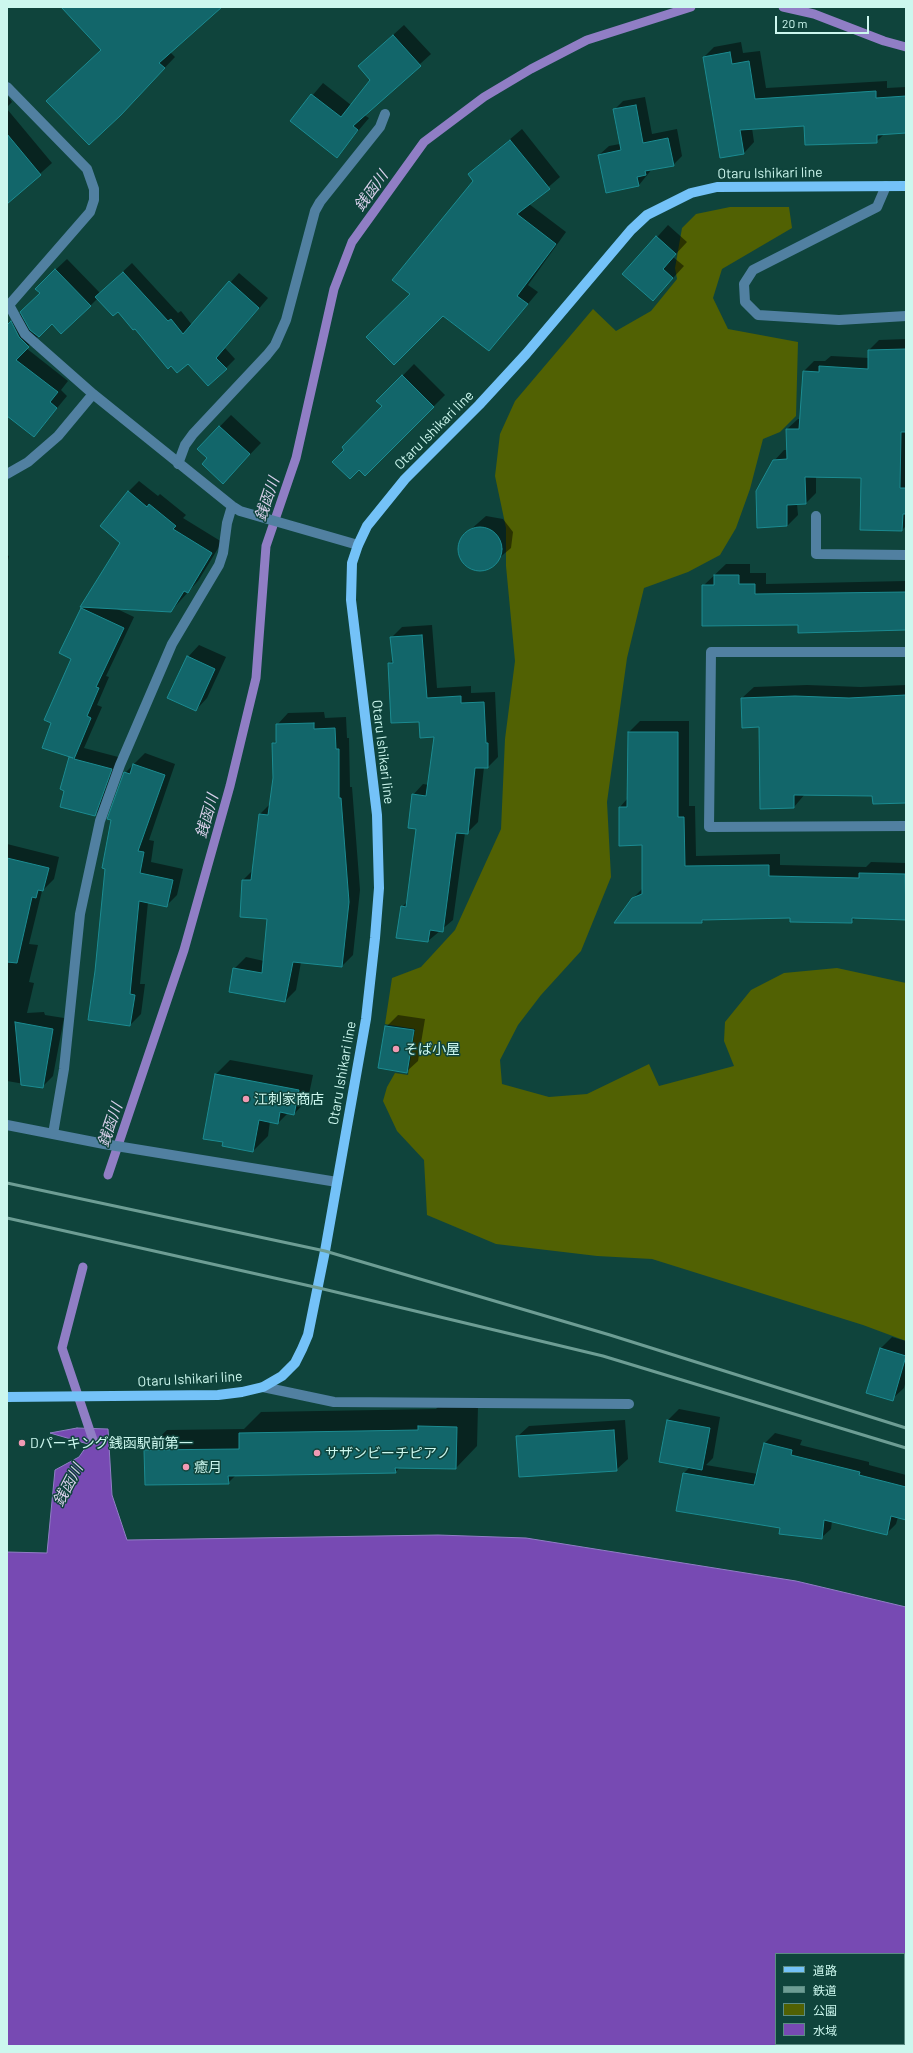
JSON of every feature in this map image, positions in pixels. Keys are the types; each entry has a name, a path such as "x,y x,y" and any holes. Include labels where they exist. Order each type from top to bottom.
{"main road":[{"name":"Otaru Ishikari line","path":"7,1397 218,1394 263,1388 282,1376 295,1363 308,1335 322,1270 367,1012 372,973 379,888 377,815 351,606 350,579 358,545 367,526 405,479 479,405 526,354 631,230 647,215 691,193 717,186 906,186"}],"street":[{"path":"7,87 87,169 92,182 94,200 90,212 9,305 25,334 93,394 178,464 236,509 358,545"},
{"path":"178,464 185,445 275,345 286,320 316,211 320,202 380,127 385,114"},
{"path":"886,186 877,208 753,270 744,284 745,302 758,315 839,320 906,316"},
{"path":"7,474 28,462 58,436 93,394"},
{"path":"53,1134 64,1069 80,914 100,821 120,765 169,651 219,565 223,553 226,523 236,509"},
{"path":"816,516 816,554 906,554"},
{"path":"906,652 711,652 709,827 906,826"},
{"path":"7,1125 104,1144 337,1182"},
{"path":"263,1388 334,1402 629,1404"}],"green space":[{"path":"730,207 789,207 792,228 722,269 713,298 728,329 798,342 796,416 780,432 763,439 750,489 736,528 720,555 688,572 644,588 627,658 607,802 611,877 581,951 541,995 518,1025 500,1060 502,1084 549,1097 587,1094 649,1064 659,1086 734,1066 724,1041 725,1022 751,990 784,973 837,968 906,983 906,1341 863,1325 652,1259 597,1256 496,1244 427,1215 424,1160 397,1131 383,1101 387,1087 395,1073 408,1075 415,1029 385,1024 392,978 421,967 455,930 501,829 505,739 515,661 506,566 506,528 495,476 500,434 515,401 593,309 616,331 651,311 677,279 675,268 682,228 696,214"}],"water":[{"path":"77,1428 108,1429 112,1495 127,1540 438,1535 526,1538 796,1581 906,1607 906,2046 7,2046 7,1552 47,1553 55,1470 79,1457 88,1444 50,1433"}],"building":[{"path":"61,7 222,7 159,63 165,68 121,115 89,145 46,101 101,50"},
{"path":"393,35 421,66 353,126 358,130 337,158 290,121 311,94 341,117 370,80 358,66"},
{"path":"730,52 732,64 749,61 755,99 876,91 876,98 906,96 906,133 877,135 877,143 805,145 804,126 740,130 744,154 720,158 703,57"},
{"path":"636,105 643,143 668,138 674,166 645,171 646,175 637,177 639,186 606,193 598,155 621,150 613,109"},
{"path":"7,134 41,175 7,204"},
{"path":"510,140 550,189 517,214 556,244 517,296 528,304 489,351 443,316 394,365 366,337 410,294 392,280 473,181 468,174"},
{"path":"656,236 676,254 663,269 673,278 653,301 622,274"},
{"path":"55,269 91,306 61,334 52,324 39,337 30,330 20,312 40,293 35,289"},
{"path":"123,272 168,321 171,319 183,334 229,281 259,308 216,358 227,369 208,386 188,364 177,373 171,366 168,369 135,329 133,330 118,312 113,316 95,297"},
{"path":"11,321 19,337 29,347 16,360 58,392 50,402 57,408 34,437 7,416 7,325"},
{"path":"906,349 906,432 901,432 900,488 906,488 906,514 903,514 902,531 860,530 861,478 805,477 806,504 787,505 787,526 757,528 756,491 773,460 787,459 786,429 799,429 803,371 819,372 819,366 868,369 868,350"},
{"path":"402,375 434,407 365,476 359,470 350,479 332,462 344,450 342,447 382,406 376,401"},
{"path":"219,426 250,454 223,484 202,464 207,458 197,449"},
{"path":"128,491 147,507 149,504 176,526 173,529 212,553 188,593 184,591 171,612 80,607 120,543 100,526"},
{"path":"480,527 492,531 498,537 502,549 498,561 492,567 480,571 468,567 462,561 458,549 462,537 468,531"},
{"path":"714,575 739,575 739,584 755,584 755,594 906,592 906,630 798,633 798,625 702,626 702,585 714,585"},
{"path":"81,608 124,628 96,687 99,688 87,716 91,718 74,759 112,769 95,816 60,807 64,791 60,789 69,757 73,758 42,748 51,723 44,720 71,659 59,653"},
{"path":"422,635 427,698 461,696 461,703 484,702 486,743 488,743 488,768 475,768 468,834 456,833 443,932 430,930 428,942 396,938 401,906 406,907 416,829 408,828 412,794 426,796 434,737 420,738 419,722 391,723 388,663 393,663 390,637"},
{"path":"187,656 215,669 196,711 167,698"},
{"path":"906,695 906,803 873,804 872,796 794,795 794,808 760,809 759,727 742,728 741,698 795,696 849,698"},
{"path":"314,723 314,729 335,728 336,749 339,749 339,798 341,798 349,902 342,967 293,962 285,1002 229,992 233,968 262,973 267,919 240,917 242,880 251,880 259,814 268,815 273,778 272,743 276,743 276,724"},
{"path":"628,732 678,732 678,817 684,817 685,866 769,865 769,876 859,878 859,873 905,874 906,920 852,918 852,923 790,922 790,918 702,920 702,923 614,923 632,898 642,894 642,845 619,846 619,807 627,807"},
{"path":"133,764 165,775 138,851 144,852 140,873 173,880 167,907 139,901 130,994 135,995 130,1026 88,1020 95,971 105,869 102,868 111,820 107,819 124,772 130,774"},
{"path":"7,858 49,868 43,891 38,890 36,898 32,897 17,963 7,962"},
{"path":"15,1022 53,1029 43,1088 21,1085"},
{"name":"そば小屋","path":"385,1026 414,1030 407,1073 378,1068"},
{"path":"215,1074 299,1090 294,1115 280,1112 278,1124 259,1120 253,1152 222,1146 223,1142 203,1139"},
{"path":"880,1348 906,1356 893,1401 866,1393"},
{"path":"667,1420 710,1428 702,1470 659,1462"},
{"path":"418,1426 457,1427 456,1469 395,1468 396,1473 228,1476 229,1484 145,1485 144,1450 239,1449 239,1433 418,1430"},
{"path":"614,1430 617,1471 519,1477 516,1436"},
{"path":"764,1443 792,1450 791,1455 860,1472 859,1475 906,1487 906,1520 891,1516 887,1535 824,1520 822,1539 779,1534 780,1528 676,1511 683,1473 754,1485"}],"waterway":[{"name":"銭函川","path":"108,1175 184,950 230,786 256,678 266,546 296,458 334,289 352,242 424,142 484,97 531,69 587,40 691,7"},
{"name":"銭函川","path":"783,7 814,14 884,41 906,47"},
{"name":"銭函川","path":"83,1267 62,1348 93,1440"}],"railway":[{"path":"7,1183 325,1251 610,1335 906,1428"},
{"path":"7,1218 319,1288 603,1356 906,1448"}],"place":[{"name":"そば小屋","path":"396,1049"},
{"name":"江刺家商店","path":"246,1099"},
{"name":"Dパーキング銭函駅前第一","path":"22,1443"},
{"name":"サザンビーチピアノ","path":"317,1453"},
{"name":"癒月","path":"186,1467"}]}
